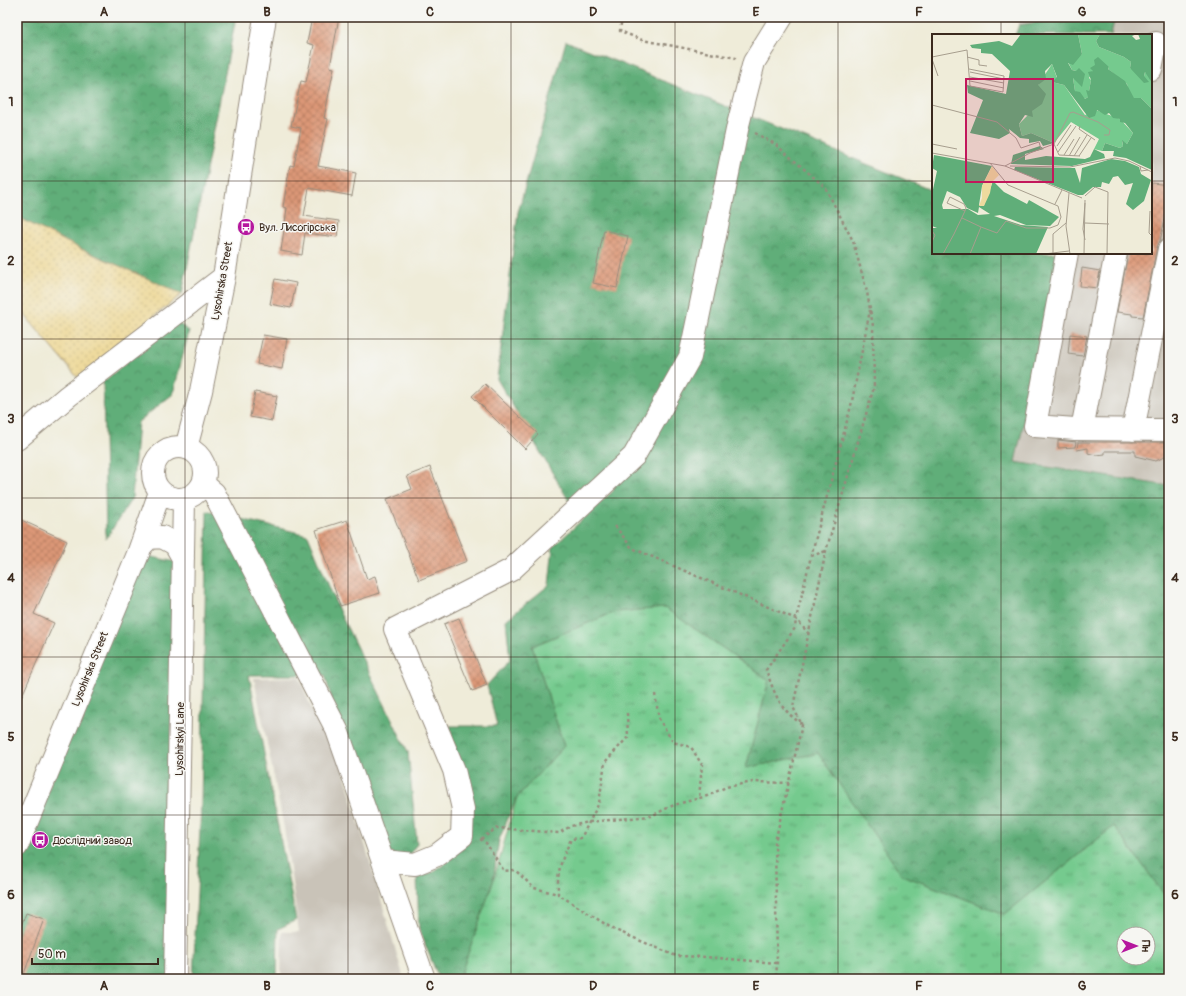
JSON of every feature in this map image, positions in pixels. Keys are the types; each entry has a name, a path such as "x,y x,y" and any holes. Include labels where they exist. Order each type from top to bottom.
{"street":[{"name":"Lysohirska Street","path":"186,448 201,391 224,277 265,17"},
{"path":"383,861 415,864 471,838 454,770 395,629 511,570 634,456 690,357 738,125 754,62 782,17"},
{"path":"1152,66 1159,42"},
{"path":"1133,430 1169,249"},
{"path":"1067,254 1035,426 1082,429 1169,430"},
{"path":"1082,429 1116,254"},
{"path":"17,439 68,396 224,277"},
{"path":"176,446 186,448 193,451 202,460 205,472 203,484 195,494 184,499 171,499 160,492 154,481 153,468 158,457 168,449 176,446"},
{"path":"203,484 214,493 337,730 424,979"},
{"name":"Lysohirska Street","path":"17,846 141,546 160,492"},
{"name":"Lysohirskyi Lane","path":"175,979 184,499"},
{"path":"141,546 149,538 162,538 174,544 183,558"}],"path":[{"path":"622,17 620,31 642,40 754,62"},
{"path":"738,125 775,144 824,187 853,241 873,326 874,387 826,551 793,707 802,724 776,842 776,979"},
{"path":"802,724 790,716 776,698 766,670 794,628 811,556 851,406 870,309"},
{"path":"615,526 632,548 796,619 809,634"},
{"path":"811,556 826,551"},
{"path":"655,694 659,719 673,742 691,747 702,765 699,798"},
{"path":"558,894 557,876 560,863 571,839 581,838 599,803 605,762 628,737 627,713"},
{"path":"471,838 497,828 559,834 571,826 589,822 651,816 674,805 707,796 726,787 753,782 789,783"},
{"path":"471,838 486,843 504,871 514,870 534,888 558,894 614,929 676,956 777,963"}],"shaded area":[{"path":"1018,17 1073,17 1019,25"},
{"path":"1115,17 1169,17 1169,486 1015,462 1062,254 1152,254 1152,34 1111,34"},
{"path":"299,677 319,728 335,741 404,979 281,979 282,932 299,932 284,827 254,678"}],"green space":[{"path":"17,17 236,17 182,294 79,248 17,217"},
{"path":"1073,17 1115,17 1111,34 1015,34 1019,25"},
{"path":"566,41 932,191 932,254 1062,254 1015,462 1169,486 1169,901 1114,826 1005,914 902,875 818,753 746,768 769,680 665,608 615,612 532,646 564,746 517,797 499,840 493,882 459,979 439,979 419,929 417,878 436,871 467,844 470,809 450,726 497,726 487,685 510,660 506,620 549,585 553,547 614,490 603,476 569,501 497,379 518,212"},
{"path":"175,321 189,331 173,394 138,422 132,498 106,539 103,382"},
{"path":"207,511 308,535 340,613 408,752 417,844 383,889 325,675 249,675 296,920 278,929 277,979 193,979 201,805"},
{"path":"138,554 176,562 169,979 17,979 17,871"},
{"path":"665,608 769,680 746,768 818,753 902,875 1005,914 1114,826 1169,901 1169,979 459,979 493,882 517,797 564,746 532,646 615,612"}],"sand":[{"path":"17,217 79,248 182,294 78,378 17,306"}],"building":[{"path":"312,17 339,17 330,67 334,68 324,118 328,119 318,166 356,173 352,196 309,188 304,216 339,221 337,237 305,233 302,255 281,251 287,208 283,207 290,165 294,166 301,128 291,126 301,81 306,82 314,45 307,43"},
{"path":"1152,183 1169,185 1166,215 1160,241 1157,247 1143,317 1117,312 1128,254 1152,254"},
{"path":"604,230 628,236 617,288 593,283"},
{"path":"1082,268 1100,271 1097,288 1080,286"},
{"path":"275,279 296,283 291,308 270,304"},
{"path":"1070,334 1087,336 1083,356 1068,354"},
{"path":"263,335 287,339 282,369 257,364"},
{"path":"485,384 538,434 525,449 472,396"},
{"path":"255,392 277,396 272,421 250,417"},
{"path":"1058,440 1076,442 1075,447 1058,448"},
{"path":"1078,442 1166,442 1166,456 1156,461 1135,456 1135,451 1105,451 1105,454 1096,455 1088,453 1088,448 1077,450"},
{"path":"430,467 467,561 419,580 387,499 412,489 407,476"},
{"path":"17,518 67,541 34,614 54,623 17,707"},
{"path":"347,520 367,579 375,576 380,593 340,606 316,530"},
{"path":"459,618 487,685 472,691 444,624"},
{"path":"26,913 44,919 22,979 17,979 17,937"}],"place":[{"name":"Вул. Лисогірська","path":"246,227"},
{"name":"Дослідний завод","path":"40,840"}]}
